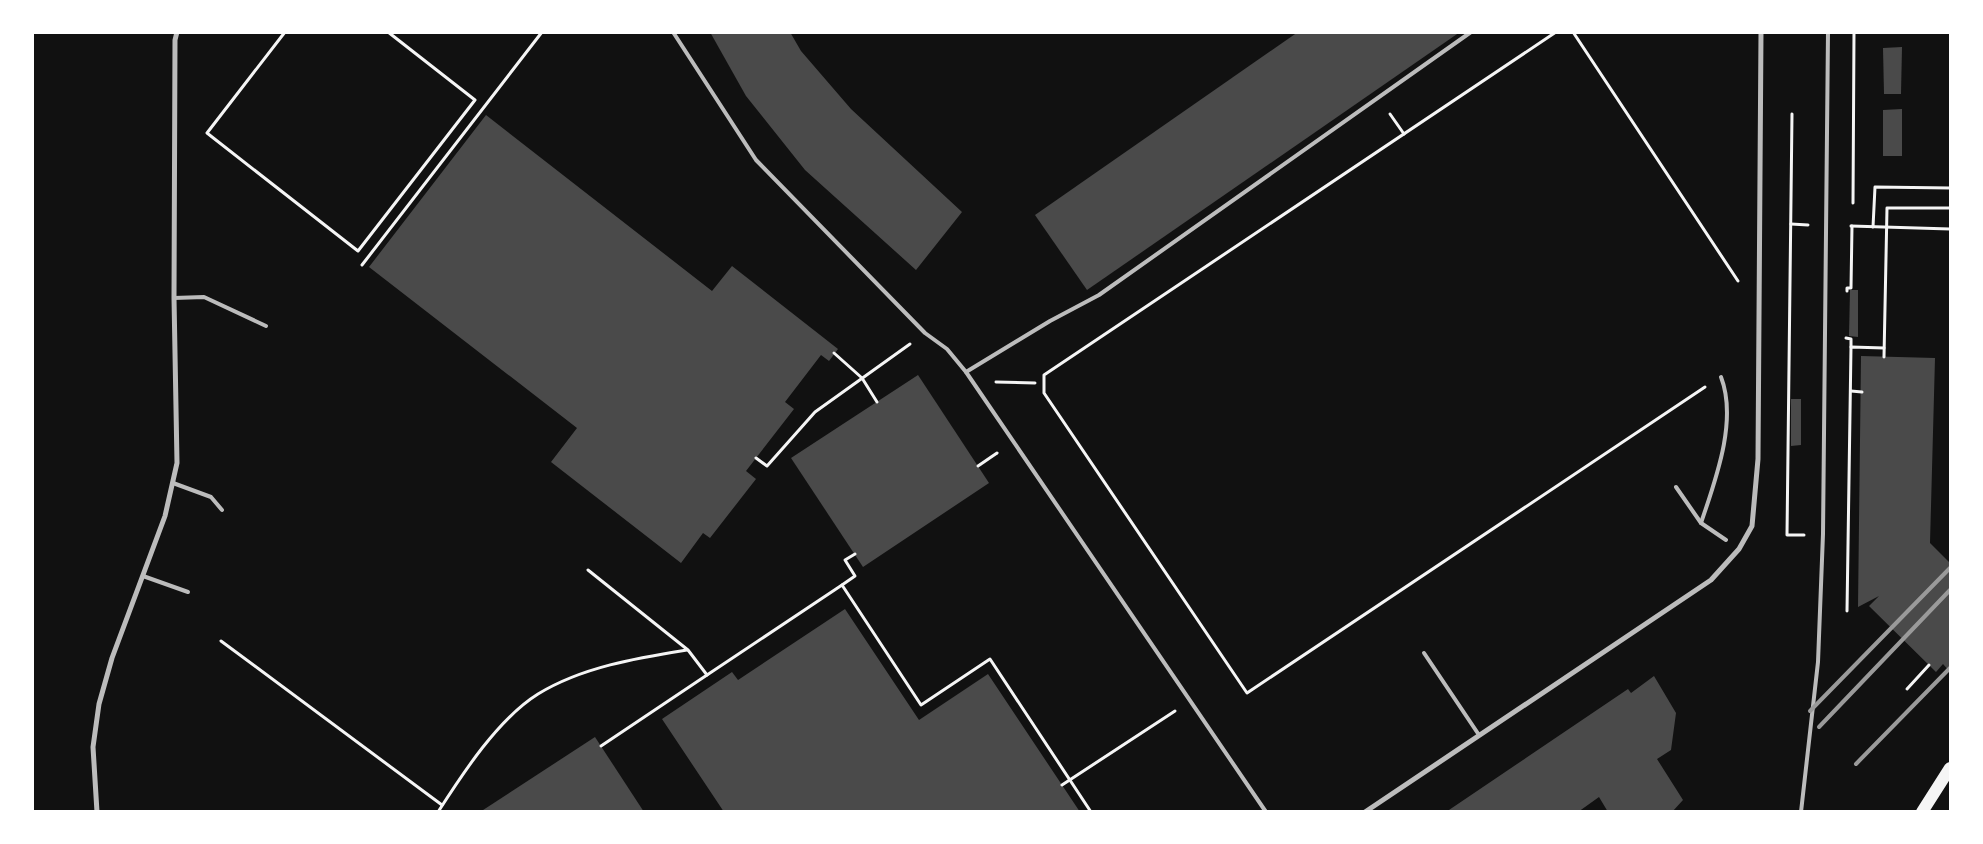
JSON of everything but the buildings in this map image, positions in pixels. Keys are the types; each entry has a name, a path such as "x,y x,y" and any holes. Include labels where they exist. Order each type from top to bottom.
{"main road":[{"path":"1922,812 1950,768"}],"street":[{"path":"97,812 93,747 99,704 112,658 165,516 177,463 174,298 175,50 177,32"},
{"path":"1365,812 1711,580 1739,549 1752,526 1758,459 1761,32"}],"lane":[{"path":"673,32 756,160 925,333 947,350 966,372 1266,812"},
{"path":"966,372 1050,320 1098,295 1471,32"},
{"path":"1802,812 1818,662 1823,534 1828,32"},
{"path":"174,298 204,297 266,326"},
{"path":"1701,523 1722,453 1727,414 1724,385 1721,377"},
{"path":"173,483 211,497 222,510"},
{"path":"1676,487 1701,523 1726,540"},
{"path":"142,576 188,592"},
{"path":"1424,654 1479,735"}],"path":[{"path":"285,32 207,133 358,251 475,100 388,32"},
{"path":"362,265 542,32"},
{"path":"1556,32 1044,375 1044,393 1247,693 1721,377"},
{"path":"1574,32 1740,284"},
{"path":"1853,203 1854,32"},
{"path":"1386,109 1404,134"},
{"path":"1792,114 1787,535 1804,535"},
{"path":"1873,227 1875,187 1950,188"},
{"path":"1884,357 1887,208 1950,208"},
{"path":"1791,224 1808,225"},
{"path":"1845,226 1950,229"},
{"path":"1847,296 1847,288 1851,288 1852,226"},
{"path":"1846,330 1846,338 1851,338 1847,611"},
{"path":"756,458 767,466 816,412 925,333"},
{"path":"1851,347 1884,348"},
{"path":"834,353 862,378 877,402"},
{"path":"973,382 1035,383"},
{"path":"1851,392 1862,392"},
{"path":"1841,534 1849,534"},
{"path":"601,746 856,576 845,560 855,554"},
{"path":"588,570 688,650 707,675"},
{"path":"842,585 921,706 990,659 1091,812"},
{"path":"221,641 442,805"},
{"path":"438,812 476,754 512,716 538,694 576,676 599,669 651,655 688,650"},
{"path":"1907,688 1929,665"},
{"path":"1062,785 1190,701"}],"railway":[{"path":"1810,711 1950,568"},
{"path":"1819,727 1950,590"},
{"path":"1856,764 1950,668"}]}
